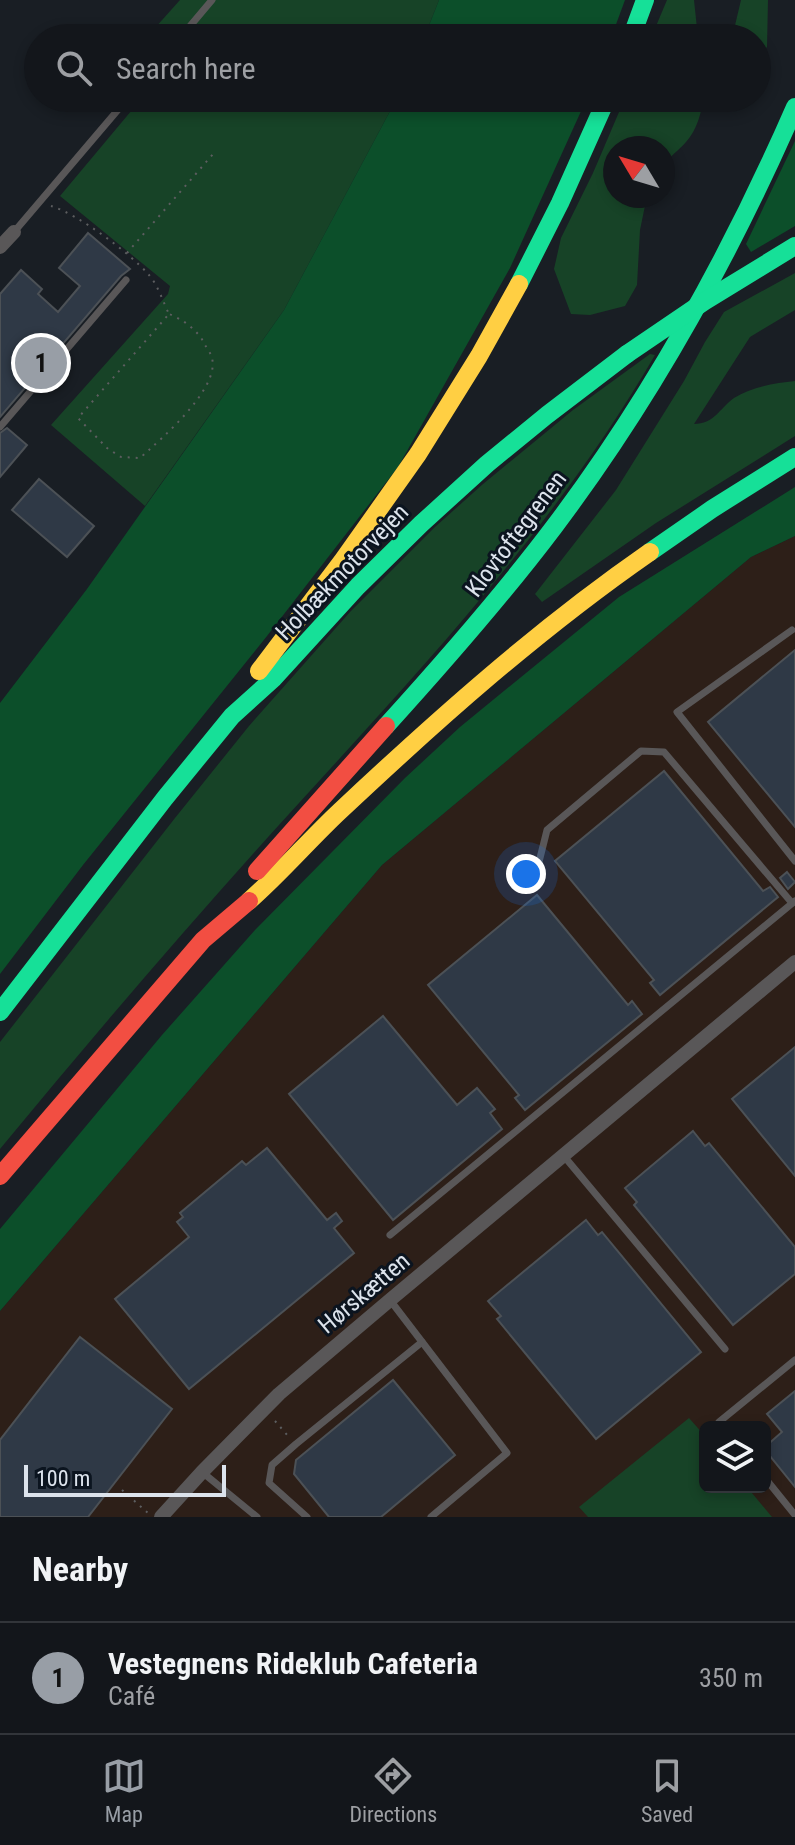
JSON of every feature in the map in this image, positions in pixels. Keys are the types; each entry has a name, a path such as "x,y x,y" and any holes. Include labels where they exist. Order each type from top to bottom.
{"highway":[{"path":"636,24 645,0"},
{"name":"Klovtoftegrenen","path":"203,940 245,884 474,627 590,477 677,341 757,192 795,107"},
{"path":"232,716 261,668 356,543 446,411 530,262 601,112"},
{"name":"Holbækmotorvejen","path":"0,1012 232,716 274,678 358,586 421,524 487,464 627,354 705,301 795,246"},
{"path":"0,1176 203,940 258,893 389,764 530,641 662,542 795,457"}],"street":[{"path":"0,247 14,232"},
{"name":"Hørskætten","path":"161,1517 279,1394 795,962"}],"lane":[{"path":"192,24 212,0"},
{"path":"14,232 116,112"},
{"path":"0,427 126,280"},
{"path":"792,630 677,712 795,861"},
{"path":"390,1235 794,902 664,752 641,751 547,830 538,866"},
{"path":"563,1155 725,1349"},
{"path":"390,1300 507,1453 431,1517"},
{"path":"307,1517 269,1483 272,1465 422,1342"},
{"path":"720,1421 795,1360"},
{"path":"202,1472 257,1517"},
{"path":"771,1485 795,1515"}],"path":[{"path":"126,254 214,153"},
{"path":"39,203 66,211 126,254 150,276 169,314 179,318 199,335 213,360 209,385 175,427 140,458 121,457 107,448 78,418 169,314"},
{"path":"264,1410 296,1444"},
{"path":"122,1490 153,1517"}],"shaded area":[{"path":"795,536 795,1517 0,1517 0,1311 382,865 751,557"}],"green space":[{"path":"180,0 439,0 430,24 159,24"},
{"path":"439,0 625,0 616,24 430,24"},
{"path":"667,0 694,0 697,24 657,24"},
{"path":"741,0 768,0 767,24 735,24"},
{"path":"130,112 390,112 284,310 145,506 51,425 168,294 170,286 60,196"},
{"path":"390,112 581,112 510,268 398,467 0,974 0,703 87,589 284,310"},
{"path":"619,112 701,112 686,142 675,153 675,136 609,136"},
{"path":"795,141 795,226 751,252 746,244"},
{"path":"603,150 603,208 645,208 637,285 625,306 590,315 571,314 554,269 561,238"},
{"path":"795,273 795,310 750,337 694,424 711,419 734,398 748,391 795,381 795,436 656,523 542,602 535,594 616,490 724,312"},
{"path":"650,354 655,355 575,478 484,594 179,938 0,1149 0,1042 249,726 350,612 435,527 573,410"},
{"path":"795,487 795,536 751,557 382,865 0,1311 0,1229 162,1035 255,930 405,778 460,727 619,597"},
{"path":"689,1418 699,1429 699,1493 752,1493 772,1517 588,1517 579,1507"}],"building":[{"path":"88,233 130,269 0,417 0,294 21,270 42,289 38,294 58,312 80,286 59,268"},
{"path":"7,428 27,445 0,477 0,433"},
{"path":"39,479 94,526 67,557 12,510"},
{"path":"795,650 795,827 708,722"},
{"path":"664,771 763,891 770,887 778,897 660,995 650,983 654,980 555,861"},
{"path":"787,872 795,882 788,889 780,878"},
{"path":"537,895 628,1005 632,1001 642,1014 525,1110 515,1098 519,1095 428,985"},
{"path":"383,1016 457,1105 477,1088 495,1109 490,1113 502,1129 393,1220 289,1094"},
{"path":"795,1047 795,1176 732,1099"},
{"path":"693,1131 705,1146 709,1143 795,1247 795,1274 733,1325 634,1205 637,1202 625,1188"},
{"path":"267,1148 327,1220 336,1213 342,1221 334,1228 354,1253 189,1389 115,1299 189,1237 177,1222 183,1217 180,1213 242,1161 246,1165"},
{"path":"586,1220 598,1235 602,1232 701,1352 596,1439 497,1319 501,1316 488,1301"},
{"path":"80,1337 172,1409 88,1517 0,1517 0,1440"},
{"path":"393,1380 455,1455 381,1517 329,1517 294,1474 296,1460"},
{"path":"795,1391 795,1487 771,1457 771,1442 782,1432 767,1414"}],"traffic: fast":[{"path":"636,24 645,0"},
{"path":"386,726 514,578 590,478 624,427 716,271 795,107"},
{"path":"519,284 601,112"},
{"path":"627,354 705,301 795,246"},
{"path":"0,1012 232,716 274,678 358,586 421,524 487,464 627,354"},
{"path":"650,552 795,457"}],"traffic: slow":[{"path":"259,671 418,454 519,284"},
{"path":"249,901 340,811 452,708 529,643 650,552"}],"traffic: jam":[{"path":"257,871 386,726"},
{"path":"0,1176 203,940 249,901"}],"place":[{"name":"Vestegnens Rideklub Cafeteria","path":"41,363"}]}
